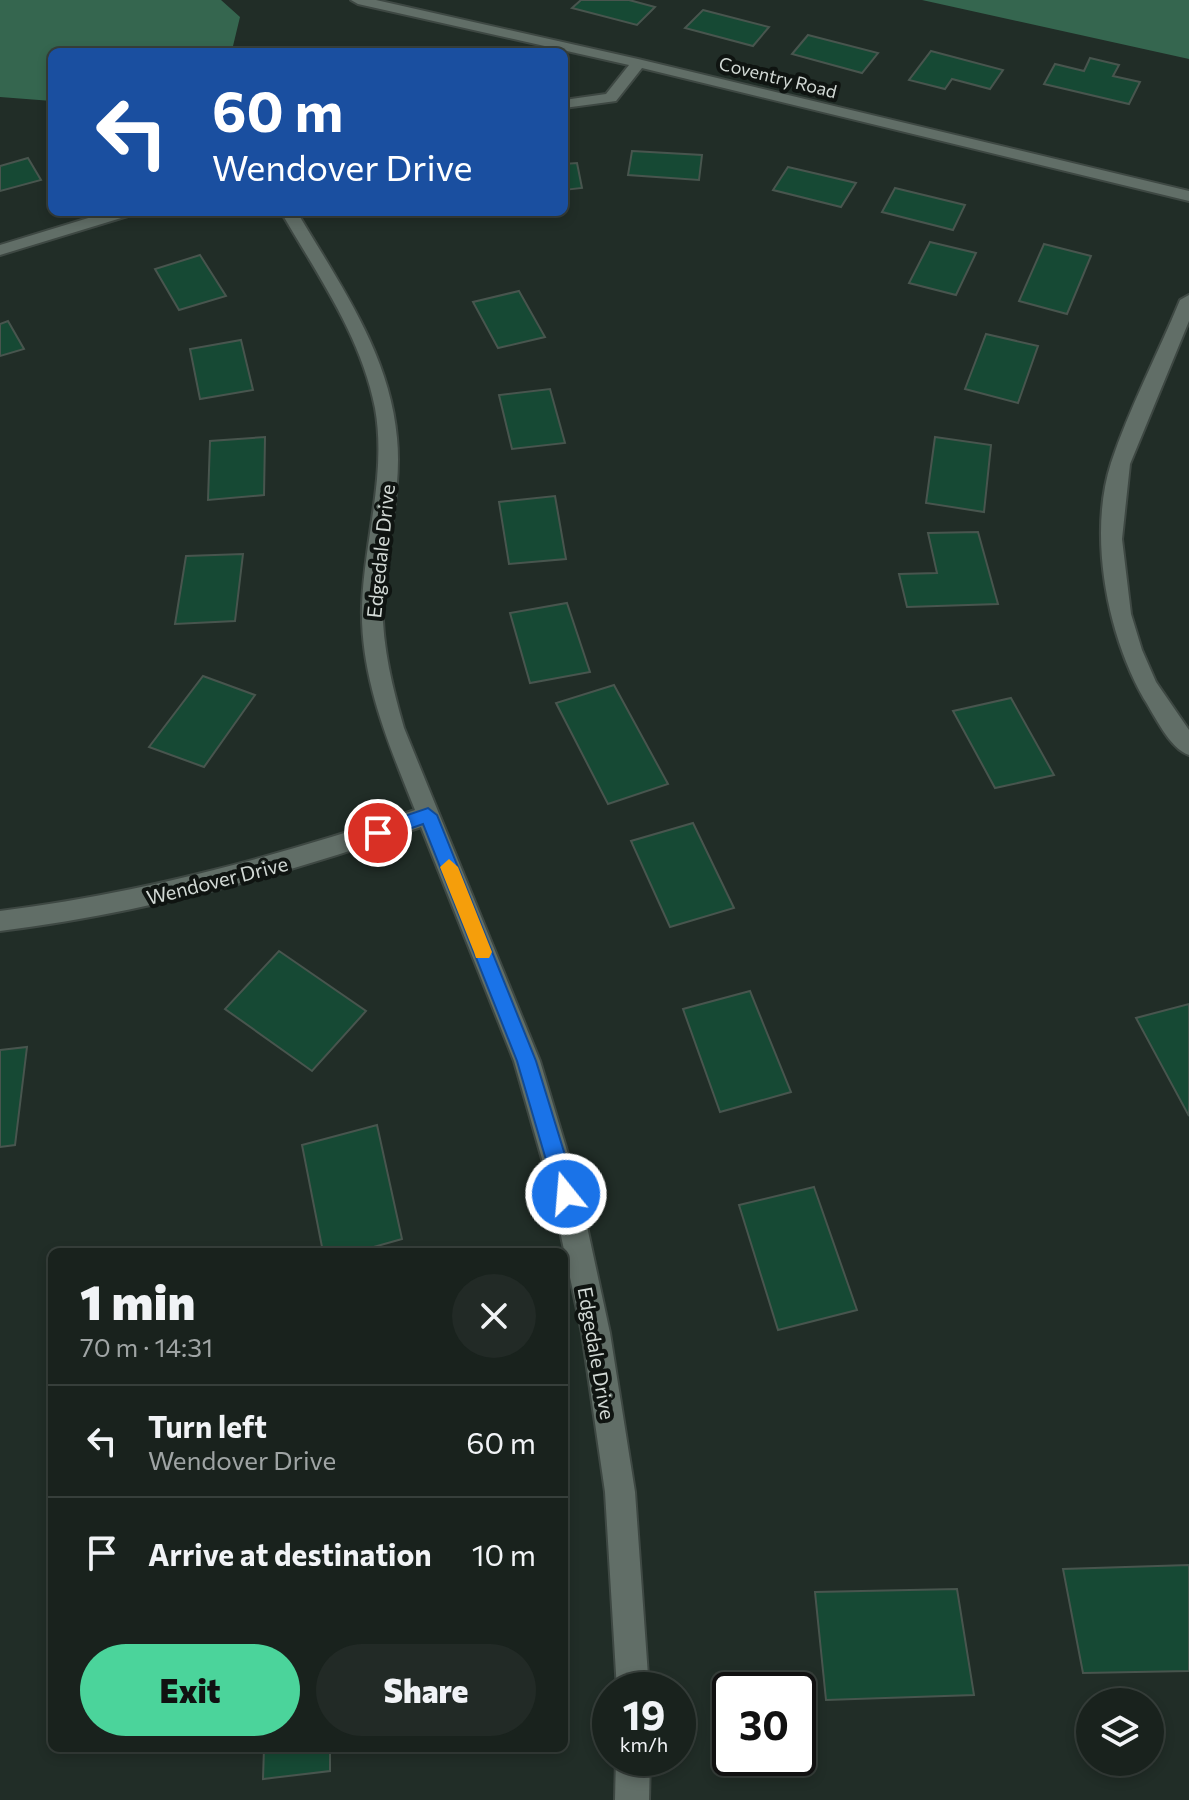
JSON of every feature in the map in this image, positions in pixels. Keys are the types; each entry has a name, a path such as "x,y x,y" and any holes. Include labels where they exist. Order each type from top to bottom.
{"street":[{"name":"Coventry Road","path":"358,0 638,63 1189,196"},
{"path":"568,103 611,98 638,63"},
{"path":"0,250 112,216"},
{"name":"Edgedale Drive","path":"291,216 351,319 379,387 388,437 388,490 373,591 373,641 378,677 393,728 527,1061 566,1194 596,1333 620,1492 632,1672"},
{"path":"1189,300 1120,464 1110,541 1115,588 1128,638 1149,689 1172,727 1189,746"},
{"name":"Wendover Drive","path":"0,921 173,892 303,859 428,815"},
{"path":"632,1800 633,1776"}],"green space":[{"path":"0,0 221,0 240,17 233,46 229,48 48,48 48,101 0,97"},
{"path":"922,0 1189,0 1189,59"}],"building":[{"path":"581,0 629,0 655,7 637,25 572,8"},
{"path":"703,10 769,27 753,46 685,28"},
{"path":"808,35 878,53 862,73 792,54"},
{"path":"931,51 1003,70 990,89 952,79 945,89 909,80"},
{"path":"1090,58 1119,65 1113,76 1140,82 1129,104 1044,84 1055,64 1084,71"},
{"path":"632,151 702,155 699,180 628,175"},
{"path":"28,158 41,180 0,191 0,166"},
{"path":"577,163 582,188 568,190 568,164"},
{"path":"788,167 856,183 841,207 773,190"},
{"path":"895,188 965,205 953,230 882,212"},
{"path":"930,242 976,253 956,295 909,283"},
{"path":"1044,244 1091,256 1067,314 1019,301"},
{"path":"200,255 226,296 179,310 155,269"},
{"path":"519,291 545,337 498,348 473,302"},
{"path":"8,321 24,349 0,356 0,324"},
{"path":"986,334 1038,346 1018,403 965,389"},
{"path":"241,340 253,390 200,399 190,349"},
{"path":"550,389 565,443 512,449 499,395"},
{"path":"265,437 264,495 208,500 210,441"},
{"path":"935,437 991,445 984,512 926,503"},
{"path":"555,496 566,559 509,564 499,502"},
{"path":"978,532 998,604 907,607 899,574 937,573 928,533"},
{"path":"243,554 235,621 175,624 186,556"},
{"path":"567,603 590,672 530,683 510,613"},
{"path":"203,676 255,695 204,767 149,747"},
{"path":"614,685 668,784 608,804 556,703"},
{"path":"1011,698 1054,775 995,788 953,711"},
{"path":"693,823 734,908 670,927 631,841"},
{"path":"279,951 366,1011 312,1071 225,1009"},
{"path":"750,991 791,1092 720,1112 683,1009"},
{"path":"1189,1004 1189,1116 1136,1018"},
{"path":"27,1047 15,1145 0,1147 0,1050"},
{"path":"377,1125 402,1239 370,1248 322,1248 302,1145"},
{"path":"814,1187 857,1310 778,1330 739,1205"},
{"path":"1189,1565 1189,1671 1083,1673 1063,1569"},
{"path":"957,1589 974,1695 826,1700 815,1592"},
{"path":"264,1752 330,1752 330,1771 263,1779"}],"slow traffic":[{"path":"449,867 483,952"}],"route":[{"path":"378,833 428,815 527,1061 566,1194"}]}
